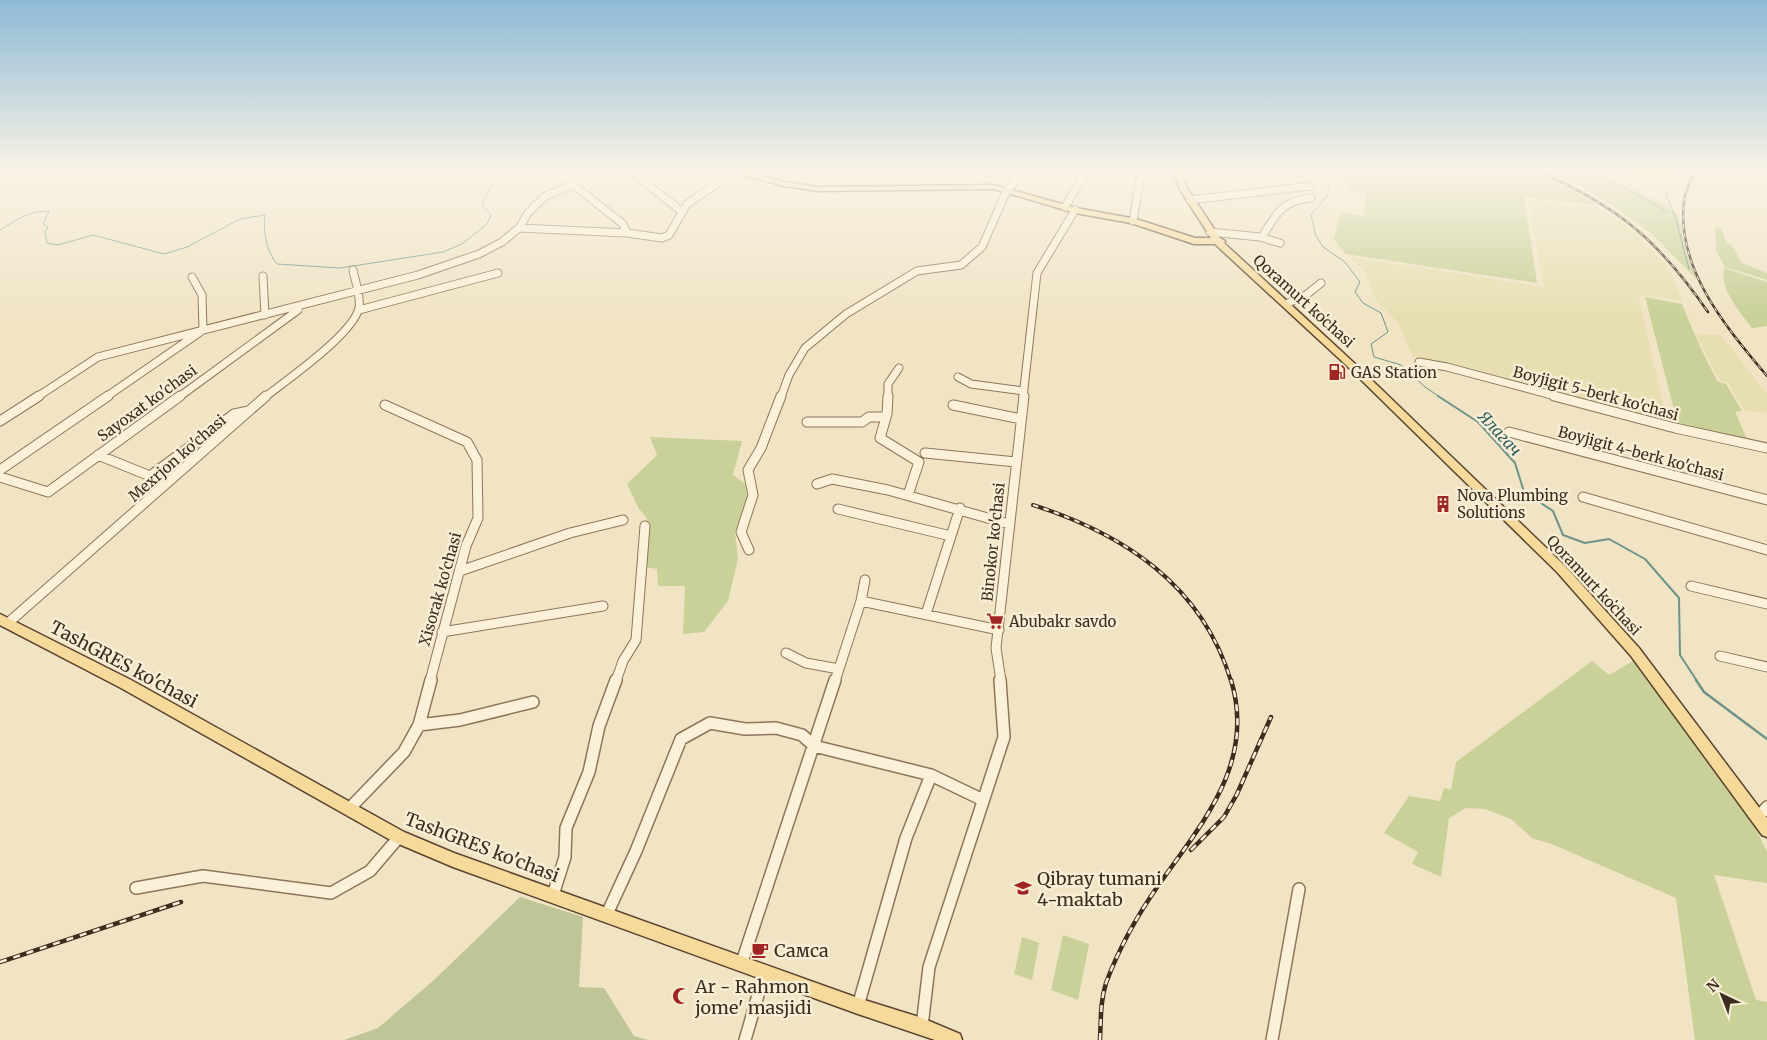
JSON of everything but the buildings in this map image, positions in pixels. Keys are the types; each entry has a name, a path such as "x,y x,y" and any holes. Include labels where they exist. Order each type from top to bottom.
{"main road":[{"path":"1133,221 1194,241 1216,237 1205,221"},
{"name":"Qoramurt koʻchasi","path":"1216,237 1351,363 1554,562 1585,595 1635,652 1763,814 1767,830"},
{"name":"Qoramurt koʻchasi","path":"1216,237 1351,363"},
{"name":"TashGRES ko'chasi","path":"4,621 126,684 399,837 453,860 742,962 858,1006 922,1026 954,1040"}],"street":[{"name":"Sayoxat ko'chasi","path":"0,421 98,357 418,275 479,254 502,242 519,228 523,221"},
{"path":"619,221 623,224 627,233"},
{"path":"519,228 627,233 662,238 669,235 676,221"},
{"path":"749,550 741,532 753,495 748,470 761,448 788,375 805,348 846,314 916,271 961,265 982,247 994,221"},
{"name":"Binokor ko'chasi","path":"922,1026 929,967 1004,737 1003,698 996,648 1037,273 1069,221"},
{"path":"1262,238 1274,221"},
{"path":"1216,237 1262,238 1280,243"},
{"path":"353,270 359,310 498,273"},
{"path":"262,276 265,315"},
{"path":"192,277 202,295 203,330"},
{"path":"1288,303 1306,295 1321,283"},
{"name":"Sayoxat ko'chasi","path":"0,477 48,492 303,306"},
{"name":"Mexrjon ko'chasi","path":"4,621 249,411 331,345 350,326 359,310"},
{"name":"Sayoxat ko'chasi","path":"0,470 203,330"},
{"name":"Boyjigit 5-berk ko'chasi","path":"1419,362 1675,428 1767,448"},
{"path":"899,368 888,384 886,416 880,438 919,462 908,495"},
{"path":"958,377 971,384 1024,391"},
{"name":"Xisorak ko'chasi","path":"349,809 404,752 419,726 466,546 478,518 478,460 467,442 386,405"},
{"path":"953,405 1021,418"},
{"path":"98,455 150,476 234,414 249,411"},
{"path":"807,422 862,422 869,417 886,416"},
{"name":"Boyjigit 4-berk ko'chasi","path":"1509,432 1767,500"},
{"path":"925,453 1016,462"},
{"path":"817,484 832,480 908,495 960,508 1009,524"},
{"path":"1582,497 1767,550"},
{"path":"926,614 960,508"},
{"path":"838,510 951,536"},
{"path":"460,572 570,533 623,520"},
{"path":"553,894 561,875 565,857 566,828 589,772 599,726 623,661 636,640 645,526"},
{"path":"742,962 861,601 865,580"},
{"path":"1691,586 1767,604"},
{"path":"861,601 999,630"},
{"path":"442,632 603,606"},
{"path":"786,653 806,663 839,669"},
{"path":"1720,656 1767,667"},
{"path":"419,726 460,720 533,702"},
{"path":"606,914 636,851 681,739 710,723 744,729 776,728 802,735 814,746 931,775 983,800"},
{"path":"858,1006 906,838 931,775"},
{"path":"136,888 203,876 331,893 370,871 399,837"},
{"path":"1272,1040 1299,889"},
{"path":"745,1040 766,971"}],"shaded area":[{"path":"1532,221 1619,221 1628,226 1667,265 1683,301 1638,294 1667,421 1413,357 1397,321 1377,302 1364,270 1347,256 1544,287"},
{"path":"1696,334 1721,335 1767,394 1767,413 1745,411 1728,383 1722,382 1716,375"}],"green space":[{"path":"1338,221 1528,221 1537,283 1346,254 1334,240"},
{"path":"1634,221 1679,221 1687,256 1698,281 1653,235"},
{"path":"1715,227 1722,229 1726,243 1731,244 1742,263 1767,273 1767,280 1725,267 1716,251"},
{"path":"1724,268 1767,282 1767,326 1752,328 1742,315 1727,292 1723,276"},
{"path":"1645,297 1682,304 1718,382 1726,384 1742,411 1735,412 1748,441 1678,425"},
{"path":"650,437 742,441 733,475 745,484 747,497 735,532 738,559 728,601 704,632 683,634 685,586 658,586 657,569 646,567 647,518 639,509 627,484 657,455"},
{"path":"1592,661 1609,675 1633,661 1746,808 1767,852 1767,883 1714,875 1756,1000 1767,1002 1767,1040 1695,1040 1676,898 1554,845 1532,838 1511,819 1485,809 1466,808 1449,818 1441,877 1412,864 1418,852 1384,833 1409,796 1440,801 1444,788 1451,790 1456,762"},
{"path":"520,897 583,917 579,987 604,988 634,1036 648,1040 344,1040 378,1028 434,980"},
{"path":"1063,935 1089,944 1078,1000 1051,990"},
{"path":"1022,937 1039,943 1032,980 1014,974"}],"waterway":[{"path":"0,230 17,221"},
{"path":"45,221 43,224 48,227 45,232 47,243 58,245 93,235 164,254 187,247 237,221"},
{"path":"265,221 266,241 270,253 277,264 340,268 443,252 462,244 487,224 489,221"},
{"name":"Ялагач","path":"1312,221 1316,236 1323,247 1345,262 1360,282 1355,292 1363,303 1381,313 1388,332 1371,344 1374,357 1401,365 1425,387 1440,397"},
{"path":"1676,221 1689,269"},
{"name":"Ялагач","path":"1438,396 1478,422 1515,463 1524,492 1553,511 1563,535 1585,543 1609,539 1645,559 1679,598 1680,655 1697,681"},
{"name":"Ялагач","path":"1696,680 1704,692 1767,739"}],"railway":[{"path":"1625,221 1672,265 1708,312"},
{"path":"1684,221 1688,250 1707,296 1736,338 1767,376"},
{"path":"1033,505 1098,531 1128,548 1155,568 1180,591 1201,617 1218,647 1231,681"},
{"path":"1100,1040 1104,990 1117,957 1144,907 1208,814 1231,764 1236,738 1237,710 1231,680"},
{"path":"1191,850 1224,817 1237,794 1271,717"},
{"path":"0,962 181,902"}],"place":[{"name":"GAS Station","path":"1337,372"},
{"name":"Nova Plumbing Solutions","path":"1443,504"},
{"name":"Abubakr savdo","path":"995,621"},
{"name":"Qibray tumani 4-maktab","path":"1023,888"},
{"name":"Самса","path":"760,950"},
{"name":"Ar - Rahmon jome' masjidi","path":"681,996"}]}
